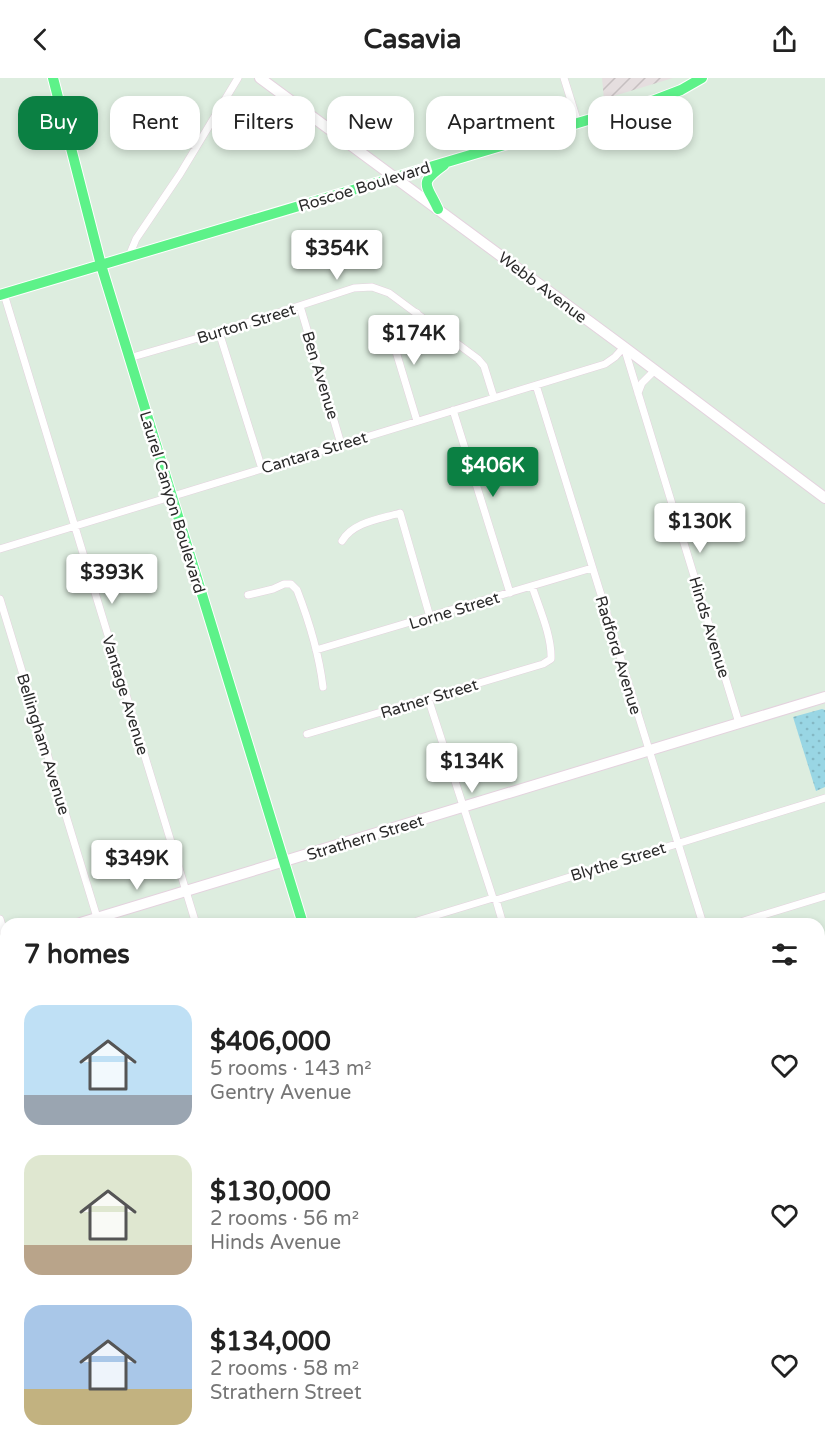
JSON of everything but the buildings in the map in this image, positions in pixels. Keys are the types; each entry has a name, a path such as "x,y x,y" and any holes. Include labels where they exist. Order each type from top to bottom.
{"main road":[{"name":"Laurel Canyon Boulevard","path":"53,78 100,265 301,918"},
{"name":"Roscoe Boulevard","path":"2,294 655,100 698,81"},
{"path":"438,209 427,188 427,179 449,161"}],"street":[{"path":"200,140 238,78"},
{"name":"Webb Avenue","path":"260,78 825,498"},
{"path":"564,78 578,123"},
{"path":"129,256 136,239 194,150"},
{"name":"Burton Street","path":"129,358 219,332 354,288 372,287 389,293 478,359 484,366 494,398"},
{"name":"Vantage Avenue","path":"2,294 194,918"},
{"name":"Ben Avenue","path":"300,306 341,444"},
{"path":"417,313 394,345 417,421"},
{"path":"219,332 262,469"},
{"name":"Cantara Street","path":"0,549 605,364 624,347"},
{"name":"Hinds Avenue","path":"624,347 739,723"},
{"path":"638,393 642,383 654,371"},
{"name":"Radford Avenue","path":"536,385 701,918"},
{"path":"453,410 510,593"},
{"path":"342,541 346,534 354,528 400,513 430,617"},
{"name":"Lorne Street","path":"316,650 592,568"},
{"path":"248,596 284,584 291,584 297,590 321,666 323,687"},
{"name":"Ratner Street","path":"307,734 543,664 551,659 549,640 532,586"},
{"name":"Bellingham Avenue","path":"0,599 97,918"},
{"name":"Strathern Street","path":"107,918 186,891 825,697"},
{"path":"428,698 501,918"},
{"name":"Blythe Street","path":"428,918 825,798"},
{"path":"754,918 825,896"}],"shaded area":[{"path":"602,78 673,78 614,96 604,96"},
{"path":"825,710 825,787 816,791 793,717"}]}
